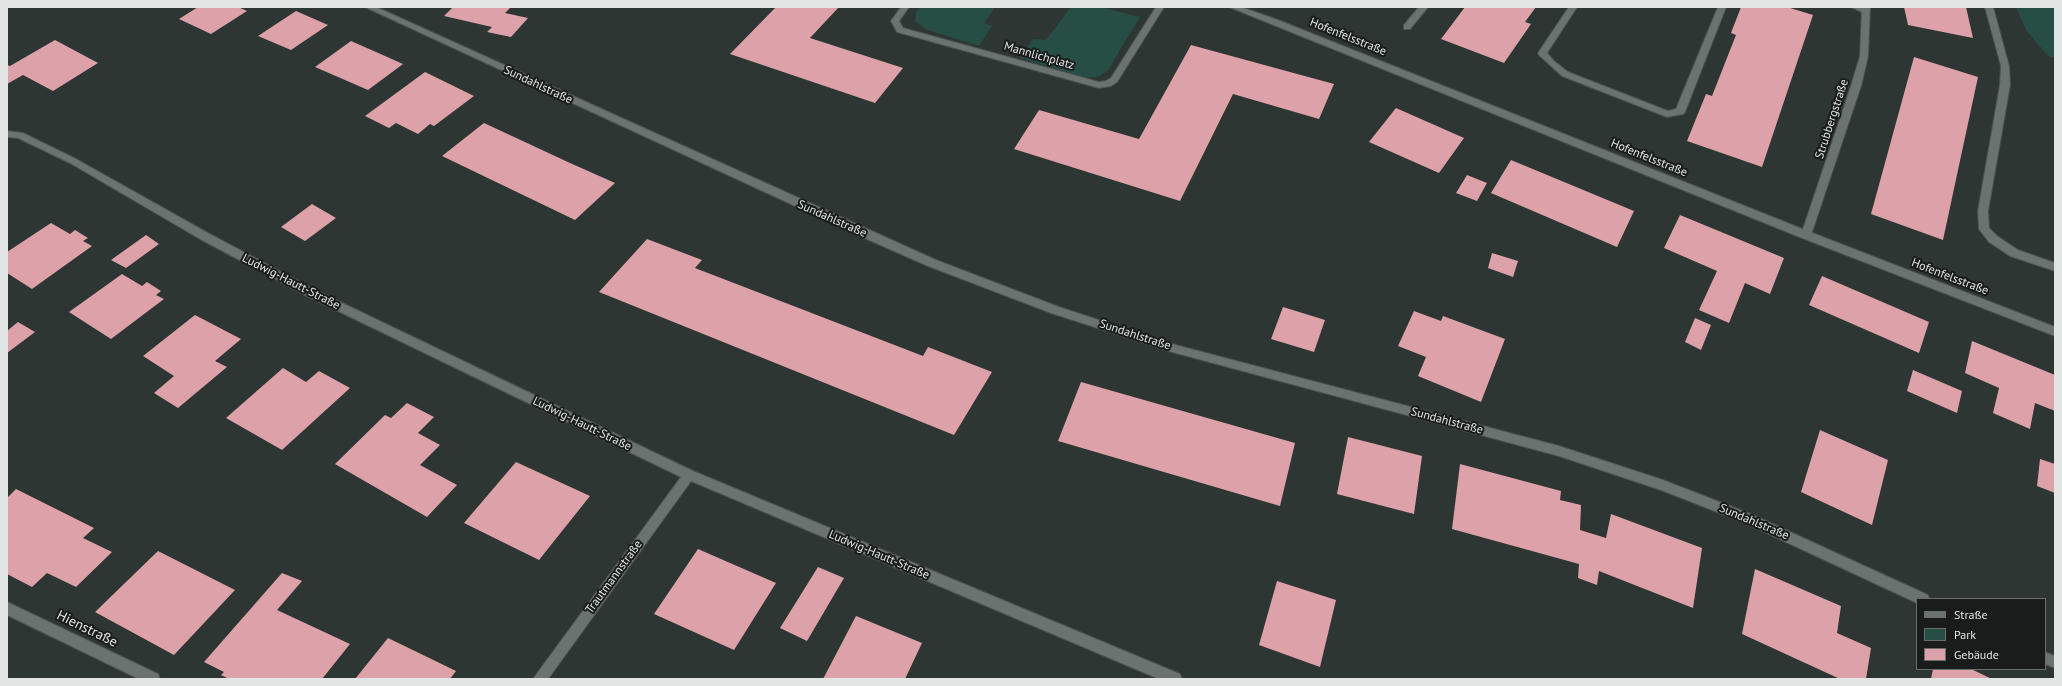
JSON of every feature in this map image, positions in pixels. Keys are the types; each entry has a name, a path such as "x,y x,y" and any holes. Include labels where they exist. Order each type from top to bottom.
{"street":[{"name":"Sundahlstraße","path":"369,7 866,234 932,263 1055,310 1172,348 1559,451 1664,485 1749,519 1921,598"},
{"name":"Mannlichplatz","path":"905,7 895,21 900,30 1100,85 1108,84 1114,80 1160,7"},
{"name":"Hofenfelsstraße","path":"1233,7 1436,86 1806,235 2055,332"},
{"path":"1407,27 1424,7"},
{"path":"1572,7 1542,52 1551,63 1565,74 1667,114 1680,112 1722,7"},
{"path":"1855,7 1866,9"},
{"path":"1989,7 2005,66 2005,78 1983,211 1984,229 1993,239 2014,253 2055,267"},
{"name":"Strubbergstraße","path":"1806,235 1856,86 1864,56 1866,9"},
{"name":"Ludwig-Hautt-Straße","path":"7,134 20,135 72,161 204,236 311,293 688,476 1175,679"},
{"name":"Trautmannstraße","path":"540,679 688,476"},
{"name":"Hienstraße","path":"7,608 153,679"}],"green space":[{"path":"921,7 995,7 984,23 992,26 979,46 925,29 915,21 916,12"},
{"path":"1071,7 1100,7 1140,17 1108,70 1098,77 1083,77 1020,58 1033,39 1046,40"},
{"path":"2016,7 2055,7 2055,58 2048,56 2026,30"}],"building":[{"path":"198,7 238,7 247,11 211,34 179,19"},
{"path":"453,7 511,7 505,13 528,18 511,37 487,32 492,27 444,16"},
{"path":"776,7 839,7 810,38 903,68 875,103 730,54"},
{"path":"1465,7 1536,7 1525,22 1531,24 1504,63 1441,39"},
{"path":"1741,7 1787,7 1813,15 1762,167 1687,141 1706,94 1712,96 1736,35 1731,33"},
{"path":"1904,7 1966,7 1973,38 1908,25"},
{"path":"296,11 328,25 291,50 258,36"},
{"path":"55,40 98,63 53,91 23,75 7,84 7,65 10,66"},
{"path":"351,41 403,64 368,90 315,67"},
{"path":"1191,45 1334,84 1319,119 1233,94 1180,201 1014,149 1039,110 1139,139"},
{"path":"1914,57 1978,77 1943,240 1871,214"},
{"path":"425,72 474,96 434,126 430,124 418,134 396,123 389,128 365,116"},
{"path":"1396,108 1464,138 1439,173 1369,142"},
{"path":"484,123 615,183 575,220 442,156"},
{"path":"1511,160 1634,211 1617,247 1491,193"},
{"path":"1467,175 1487,183 1477,201 1456,193"},
{"path":"312,204 336,218 305,241 281,227"},
{"path":"1680,215 1784,258 1770,294 1745,283 1729,323 1699,310 1717,271 1664,248"},
{"path":"51,223 70,234 75,230 88,238 83,241 92,246 32,289 7,273 7,252"},
{"path":"146,235 159,244 126,268 111,260"},
{"path":"647,239 702,260 695,268 923,356 928,347 992,372 954,435 599,292"},
{"path":"1492,253 1518,261 1513,277 1488,268"},
{"path":"122,274 142,286 147,282 161,291 156,295 164,299 111,339 69,312"},
{"path":"1822,276 1929,322 1919,353 1809,305"},
{"path":"1283,307 1325,320 1314,352 1271,339"},
{"path":"1414,311 1441,321 1443,316 1505,339 1481,402 1418,376 1426,357 1398,346"},
{"path":"195,315 241,339 215,361 227,367 178,408 154,393 174,376 143,356"},
{"path":"1695,318 1711,325 1701,350 1685,342"},
{"path":"18,322 35,332 7,353 7,331"},
{"path":"1972,341 2055,375 2055,411 2035,403 2030,429 1993,413 1999,388 1965,373"},
{"path":"283,368 306,382 319,371 350,388 282,450 226,418"},
{"path":"1913,370 1962,391 1957,413 1907,391"},
{"path":"1081,382 1295,443 1280,506 1058,441"},
{"path":"407,403 434,417 418,433 440,445 420,465 457,485 427,517 335,464 385,415 391,418"},
{"path":"1820,430 1888,460 1872,525 1801,492"},
{"path":"1348,437 1422,456 1414,514 1337,494"},
{"path":"2040,459 2055,464 2055,493 2037,486"},
{"path":"516,462 590,496 539,560 464,523"},
{"path":"1460,464 1561,491 1560,500 1581,505 1580,530 1606,538 1611,514 1702,548 1693,608 1599,571 1597,585 1578,578 1579,564 1452,529"},
{"path":"16,489 94,528 83,538 112,552 76,587 47,573 32,587 7,574 7,498"},
{"path":"698,549 776,583 734,650 654,614"},
{"path":"158,551 235,590 174,655 95,612"},
{"path":"818,567 844,578 807,641 780,628"},
{"path":"1755,569 1841,606 1837,633 1871,648 1866,679 1840,679 1742,634"},
{"path":"282,573 302,581 277,610 350,644 322,679 229,679 221,675 224,672 204,662"},
{"path":"1277,581 1336,600 1320,667 1259,645"},
{"path":"856,616 922,643 905,679 823,679"},
{"path":"388,638 456,671 450,679 355,679"},
{"path":"1933,670 1973,670 1992,679 1931,679"}]}
